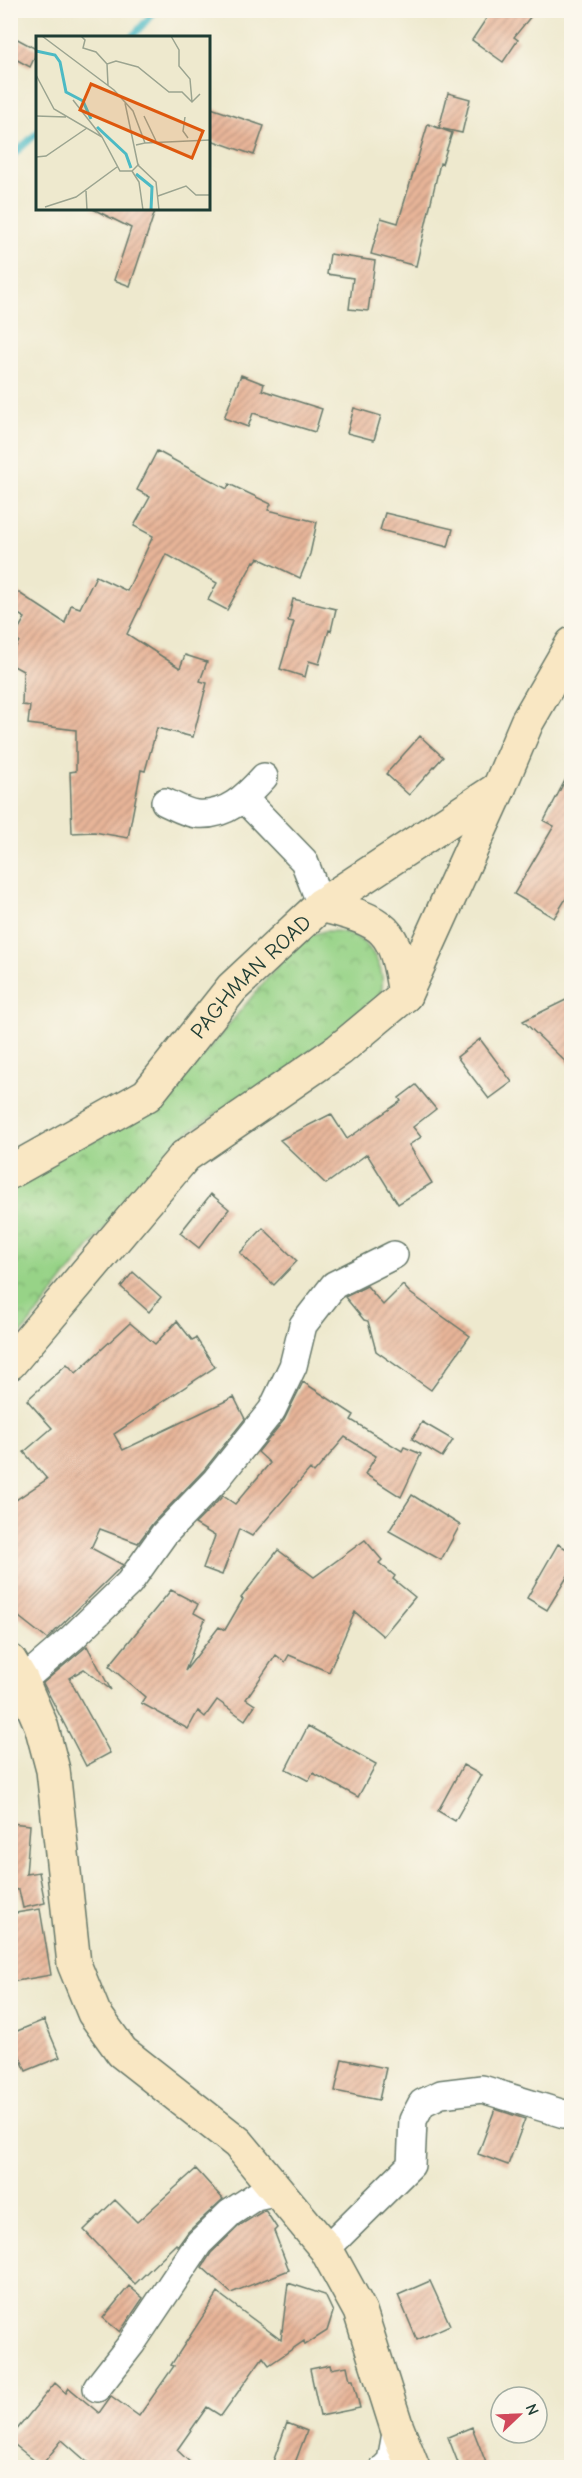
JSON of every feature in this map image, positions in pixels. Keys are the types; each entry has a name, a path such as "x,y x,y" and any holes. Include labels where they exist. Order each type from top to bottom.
{"main road":[{"path":"10,1363 185,1156 339,1050 405,995 499,788 526,722 572,644"},
{"name":"PAGHMAN ROAD","path":"10,1172 147,1095 232,988 321,905 499,788"},
{"path":"321,905 360,915 385,929 400,963 405,995"},
{"path":"16,1671 41,1725 53,1770 75,1964 94,2013 122,2052 238,2143 326,2249 360,2311 397,2428 413,2468"}],"street":[{"path":"165,802 195,814 224,811 244,799 264,777"},
{"path":"244,799 304,861 321,905"},
{"path":"16,1671 72,1638 129,1583 164,1534 216,1480 272,1410 293,1366 303,1325 334,1285 394,1255"},
{"path":"326,2249 411,2165 414,2120 422,2103 441,2094 482,2089 564,2114 572,2113"},
{"path":"97,2388 132,2343 199,2243 230,2213 256,2196 279,2191"},
{"path":"384,2468 391,2461 397,2428"}],"green space":[{"path":"325,931 343,932 353,936 370,949 380,968 382,979 379,1000 368,1014 349,1031 185,1135 114,1216 11,1347 11,1182 170,1096 294,946 308,936"}],"building":[{"path":"492,10 536,10 514,37 518,40 503,62 472,40"},
{"path":"10,35 36,49 30,67 10,56"},
{"path":"448,93 470,99 462,133 439,128"},
{"path":"210,108 264,126 254,155 210,140"},
{"path":"428,124 452,133 442,164 440,163 416,266 371,254 381,218 398,223"},
{"path":"95,210 155,210 130,286 114,280 131,228"},
{"path":"330,254 375,261 368,311 349,309 353,278 327,274"},
{"path":"241,375 264,384 262,390 322,409 315,432 253,413 248,427 224,418"},
{"path":"354,408 381,416 374,440 347,433"},
{"path":"157,451 227,489 229,484 271,504 268,510 317,522 310,554 300,578 258,558 254,561 227,610 208,600 217,583 166,554 127,634 180,668 185,655 207,662 200,681 207,683 193,737 157,728 145,771 141,770 128,838 94,832 72,833 70,772 76,771 76,730 28,724 30,706 22,705 23,671 10,664 10,657 19,641 13,638 25,618 10,609 10,587 65,623 71,605 80,608 96,576 127,591 153,536 134,526 150,497 137,490"},
{"path":"385,513 453,529 448,547 380,530"},
{"path":"293,599 336,609 319,664 309,661 305,677 280,669 294,622 288,621"},
{"path":"420,736 443,757 409,795 386,774"},
{"path":"572,767 572,889 554,918 514,894 554,826 544,821"},
{"path":"572,997 572,1068 523,1021"},
{"path":"480,1039 512,1082 489,1099 457,1057"},
{"path":"416,1085 436,1109 413,1127 421,1137 409,1145 432,1183 398,1204 367,1154 326,1184 280,1140 331,1114 347,1139 401,1101 399,1098"},
{"path":"211,1194 229,1209 199,1248 180,1233"},
{"path":"263,1228 297,1261 274,1285 240,1253"},
{"path":"133,1272 161,1297 149,1312 121,1287"},
{"path":"403,1285 410,1293 470,1336 431,1390 376,1351 368,1321 364,1320 345,1297 367,1286 383,1305"},
{"path":"177,1321 192,1340 196,1338 215,1367 114,1434 123,1450 234,1397 245,1419 204,1470 153,1523 138,1543 100,1529 91,1548 123,1565 47,1639 10,1610 10,1504 47,1479 24,1452 52,1428 27,1400 67,1364 76,1373 130,1323 155,1344"},
{"path":"303,1382 354,1415 351,1420 402,1451 404,1447 421,1454 401,1497 365,1474 376,1456 345,1437 314,1473 310,1469 252,1536 239,1529 222,1575 203,1568 215,1536 195,1524 223,1496 235,1504 270,1463 258,1452 284,1420"},
{"path":"422,1422 453,1440 442,1457 412,1439"},
{"path":"412,1495 460,1525 441,1560 389,1531"},
{"path":"365,1540 382,1560 379,1563 395,1576 393,1579 415,1597 383,1636 355,1612 329,1672 289,1655 285,1662 276,1655 246,1699 255,1705 245,1720 217,1700 205,1717 198,1711 188,1729 141,1703 145,1697 109,1666 171,1590 198,1604 194,1613 205,1619 185,1671 219,1627 225,1630 243,1599 241,1598 278,1550 314,1577"},
{"path":"558,1544 572,1552 572,1569 547,1610 527,1598"},
{"path":"87,1646 111,1690 84,1669 69,1678 110,1753 86,1766 43,1683"},
{"path":"308,1726 376,1764 358,1797 313,1773 309,1781 286,1769"},
{"path":"463,1765 481,1775 455,1821 438,1811"},
{"path":"10,1823 30,1825 26,1874 39,1872 45,1903 23,1908 19,1890 10,1889"},
{"path":"40,1909 51,1975 10,1982 10,1914"},
{"path":"44,2020 60,2057 26,2071 10,2034"},
{"path":"342,2059 386,2068 379,2100 335,2091"},
{"path":"495,2109 525,2119 508,2165 478,2154"},
{"path":"196,2169 223,2199 188,2232 178,2246 176,2244 135,2284 84,2230 115,2200 137,2222"},
{"path":"265,2210 277,2228 274,2231 289,2270 231,2293 202,2267 211,2253 240,2225"},
{"path":"430,2281 450,2325 417,2340 398,2295"},
{"path":"288,2283 325,2295 333,2312 327,2331 305,2345 304,2341 269,2365 263,2357 221,2416 207,2407 177,2450 196,2468 94,2468 62,2440 41,2466 10,2441 10,2438 55,2383 66,2393 69,2388 99,2413 111,2396 139,2416 174,2366 171,2365 218,2293 281,2340"},
{"path":"129,2286 143,2298 120,2332 103,2318"},
{"path":"330,2365 331,2369 347,2366 360,2408 320,2416 310,2369"},
{"path":"287,2423 307,2431 293,2468 273,2462"},
{"path":"472,2427 488,2468 460,2468 448,2437"}],"waterway":[{"path":"133,36 156,10"},
{"path":"10,158 36,134"}]}
